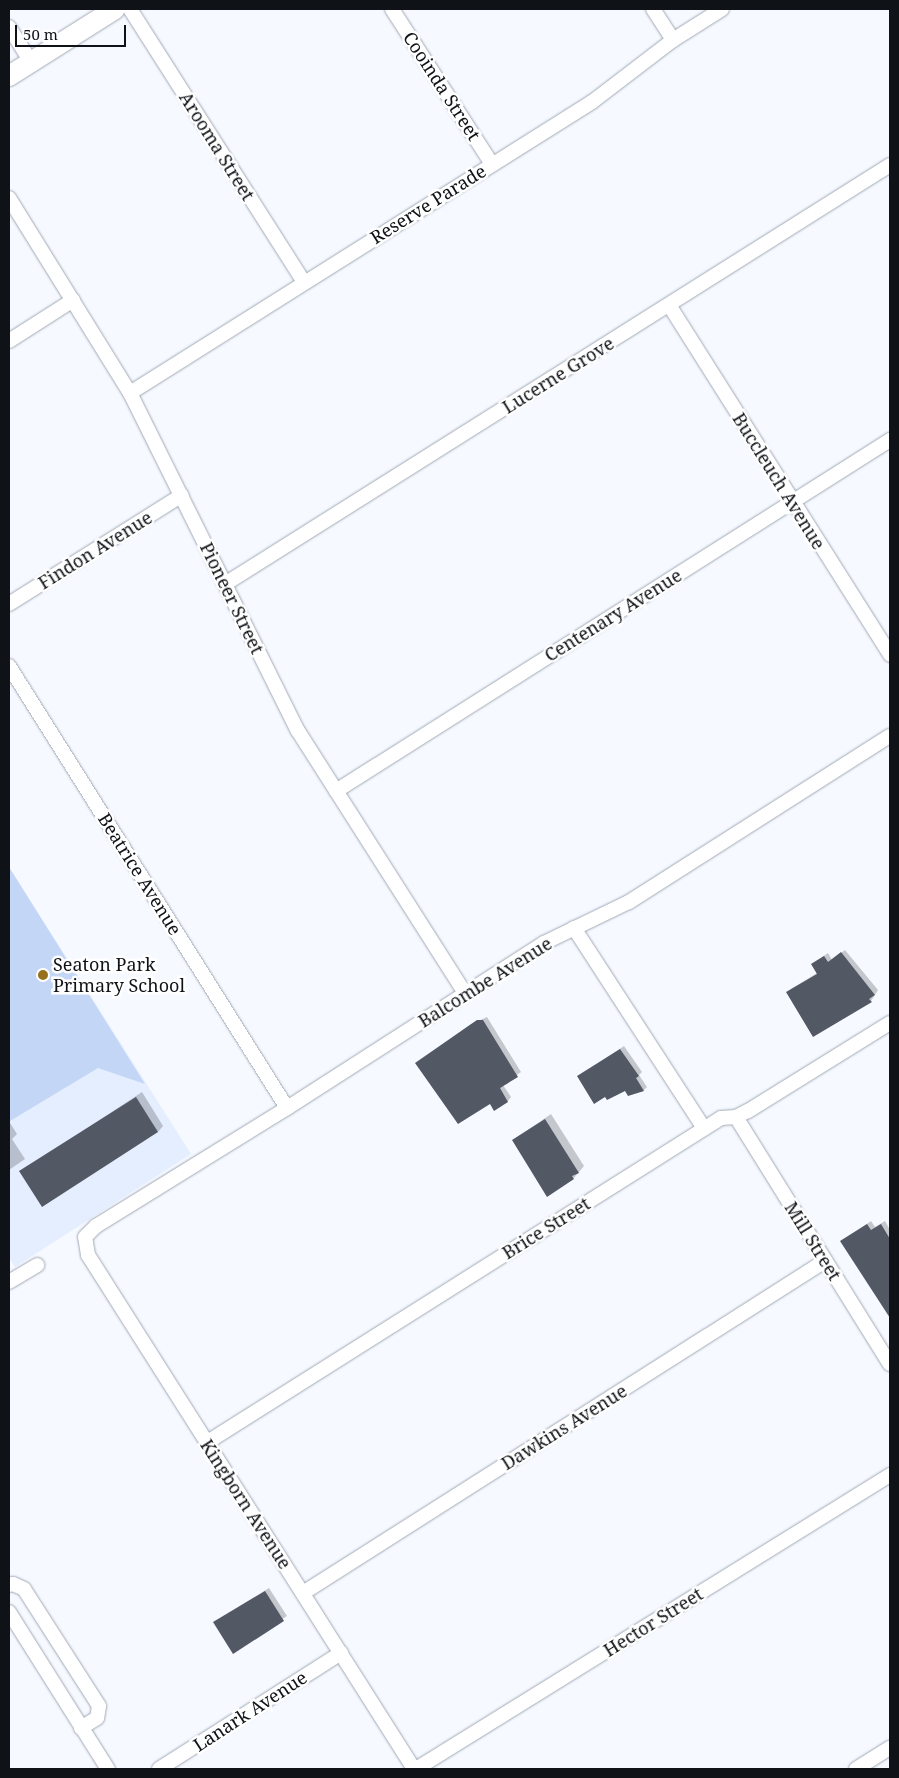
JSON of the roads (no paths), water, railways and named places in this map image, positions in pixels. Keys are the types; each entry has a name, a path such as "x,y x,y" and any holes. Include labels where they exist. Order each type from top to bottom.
{"main road":[{"path":"9,76 115,9"}],"street":[{"name":"Arooma Street","path":"130,9 304,282"},
{"name":"Cooinda Street","path":"392,9 492,164"},
{"path":"652,9 673,40"},
{"name":"Reserve Parade","path":"130,393 592,102 673,40 722,9"},
{"path":"9,27 31,62"},
{"name":"Lucerne Grove","path":"226,584 890,165"},
{"name":"Pioneer Street","path":"9,198 130,393 298,731 465,993"},
{"path":"9,341 73,300"},
{"name":"Buccleuch Avenue","path":"669,305 792,503 890,655"},
{"name":"Centenary Avenue","path":"336,791 890,440"},
{"name":"Findon Avenue","path":"9,604 182,495"},
{"name":"Beatrice Avenue","path":"9,666 287,1108"},
{"name":"Balcombe Avenue","path":"85,1237 96,1226 287,1108 544,942 629,902 890,736"},
{"path":"574,928 704,1128"},
{"name":"Brice Street","path":"206,1443 704,1128 721,1118 736,1117 890,1023"},
{"name":"Mill Street","path":"736,1117 890,1364"},
{"name":"Kingborn Avenue","path":"85,1237 88,1255 415,1769"},
{"name":"Dawkins Avenue","path":"303,1593 825,1261"},
{"path":"9,1282 37,1265"},
{"name":"Hector Street","path":"415,1769 890,1474"},
{"path":"9,1585 13,1584 24,1590 99,1706 97,1718 82,1728"},
{"path":"9,1612 108,1769"},
{"name":"Lanark Avenue","path":"159,1769 341,1653"},
{"path":"856,1769 890,1748"}],"place":[{"name":"Seaton Park Primary School","path":"43,975"}]}
